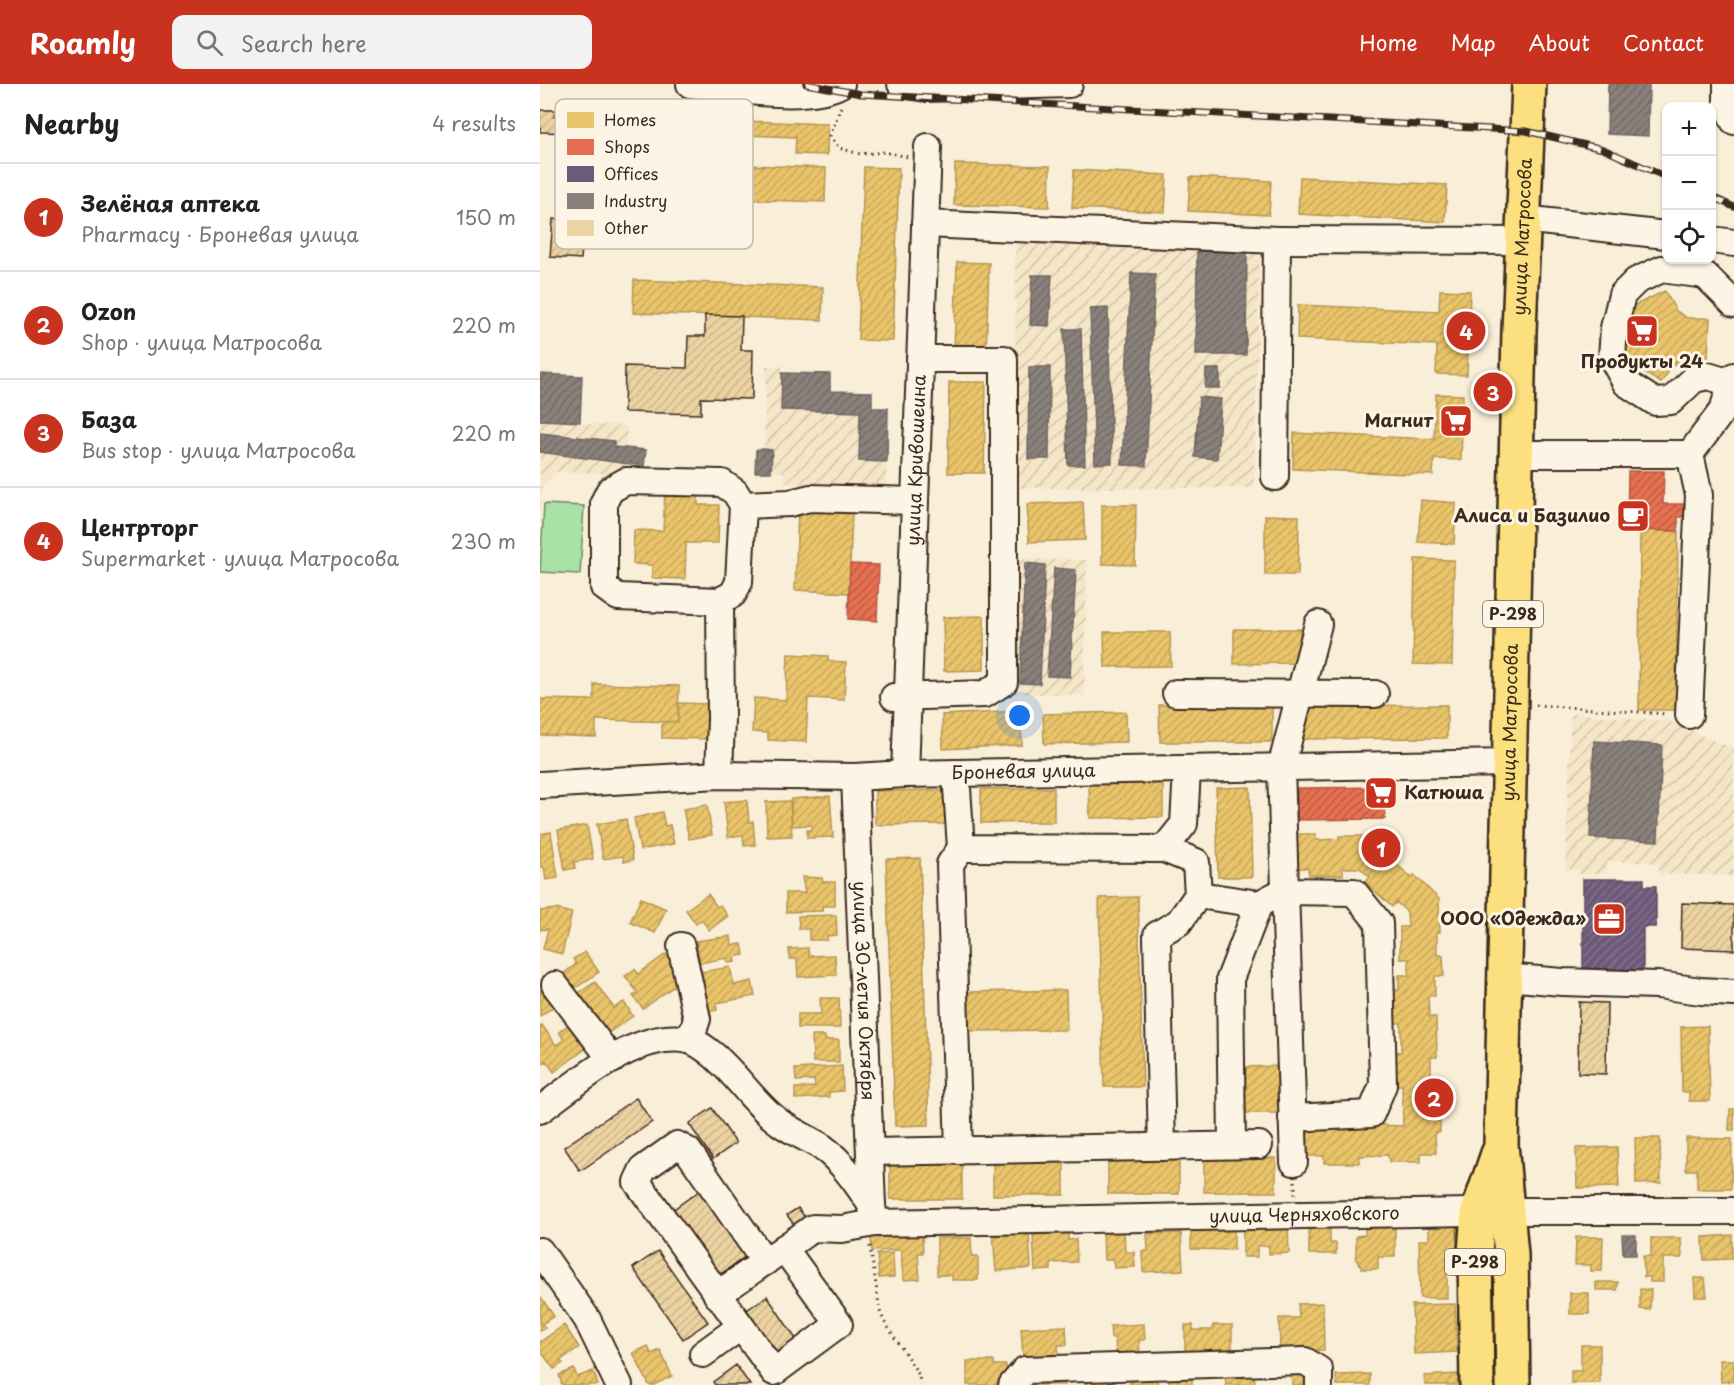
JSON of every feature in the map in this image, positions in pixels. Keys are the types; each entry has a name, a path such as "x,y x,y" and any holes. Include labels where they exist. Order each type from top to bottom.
{"highway":[{"name":"улица Матросова","path":"1513,1385 1493,1212 1501,1144 1510,703 1528,84"},
{"name":"улица Матросова","path":"1476,1385 1475,1253 1493,1212"}],"street":[{"path":"690,84 793,94 833,88 846,94"},
{"path":"916,85 1069,84"},
{"path":"1726,84 1727,106 1734,121"},
{"name":"улица Кривошеина","path":"905,774 901,697 915,501 928,158"},
{"path":"925,224 1277,240 1523,230 1662,235"},
{"path":"1275,477 1277,240"},
{"path":"1716,241 1734,243"},
{"path":"1689,715 1699,495 1690,454 1723,410 1733,380 1708,376 1694,380 1671,401 1655,402 1626,383 1612,358 1614,328 1622,295 1636,281 1662,269 1705,275 1734,304"},
{"path":"901,697 985,694 1004,682 1004,359 920,359"},
{"path":"1517,453 1690,454"},
{"path":"626,481 636,481 722,483 735,492 743,505 739,582 733,594 720,601 618,597 604,587 604,502 610,490 626,481"},
{"path":"743,505 790,503 810,498 915,501"},
{"path":"719,775 720,601"},
{"path":"1294,1162 1281,768 1318,624"},
{"path":"1176,693 1376,694"},
{"name":"Броневая улица","path":"540,786 719,775 855,777 905,774 1509,763"},
{"path":"1164,849 1184,824 1187,770"},
{"path":"956,773 961,848 950,864 959,1150"},
{"name":"улица 30-летия Октября","path":"855,777 874,1214"},
{"path":"961,848 1164,849 1196,862 1198,895 1179,922 1158,935 1162,1147"},
{"path":"1198,895 1258,904 1284,891 1354,892 1378,923 1383,1085 1371,1114 1292,1118"},
{"path":"1232,1145 1230,979 1258,904"},
{"path":"681,946 697,1019 690,1040"},
{"path":"1505,978 1552,982 1658,985 1734,993"},
{"path":"555,985 612,1060"},
{"path":"540,1110 636,1046 662,1040 690,1040 711,1053 731,1071 753,1098 778,1122 824,1148 850,1173 874,1214"},
{"path":"677,1145 688,1151 774,1255 839,1324 774,1372 637,1182 643,1169 677,1145"},
{"path":"870,1152 1259,1145"},
{"name":"улица Черняховского","path":"717,1296 813,1228 842,1229 874,1214 1296,1215 1734,1211"},
{"path":"540,1251 587,1319 619,1385"},
{"path":"703,1354 740,1327"},
{"path":"1012,1385 1025,1370 1305,1361 1319,1370 1319,1385"}],"path":[{"path":"916,85 846,94 830,136 839,148 860,154 884,152 928,158"},
{"path":"1510,703 1689,715"},
{"path":"1294,1162 1296,1215"},
{"path":"874,1214 869,1236 880,1311 919,1375 920,1385"}],"shaded area":[{"path":"1015,236 1260,238 1254,488 1016,488"},
{"path":"766,366 782,366 782,373 830,374 830,391 872,408 888,408 886,485 784,483 784,472 771,472 772,450 764,449"},
{"path":"540,421 627,426 626,449 646,450 643,474 556,472 542,486 540,513"},
{"path":"1016,559 1087,560 1084,695 1013,693"},
{"path":"1571,713 1668,721 1734,749 1734,876 1659,874 1658,863 1608,861 1606,874 1579,874 1579,870 1565,869"}],"green space":[{"path":"544,504 584,506 580,574 540,572"},
{"path":"1483,1253 1503,1253 1505,1385 1485,1385"}],"building: Homes":[{"path":"753,121 828,124 827,155 795,154 796,137 753,135"},
{"path":"955,164 1050,166 1049,207 954,205"},
{"path":"753,165 826,168 825,202 753,200"},
{"path":"864,167 899,168 893,341 858,340"},
{"path":"1074,170 1167,175 1165,212 1072,208"},
{"path":"1190,177 1271,181 1269,215 1188,211"},
{"path":"1300,177 1447,185 1445,222 1298,214"},
{"path":"957,262 989,263 986,355 954,353"},
{"path":"634,280 823,287 822,320 633,313"},
{"path":"1440,290 1470,291 1467,375 1436,374 1437,345 1297,339 1298,305 1439,311"},
{"path":"1665,291 1676,311 1687,318 1710,318 1708,357 1688,356 1673,365 1661,383 1628,363 1631,358 1623,357 1626,311 1633,311 1631,307"},
{"path":"949,382 986,382 984,473 948,473"},
{"path":"1436,394 1463,395 1461,460 1434,459 1433,475 1293,469 1294,433 1434,439"},
{"path":"665,491 698,492 698,505 719,505 718,543 686,543 685,579 652,578 652,565 633,564 634,530 663,531"},
{"path":"1421,500 1456,503 1454,544 1418,542"},
{"path":"1083,502 1085,540 1029,542 1027,504"},
{"path":"1102,505 1136,505 1135,565 1102,564"},
{"path":"798,509 852,512 849,593 795,590"},
{"path":"1265,515 1299,516 1298,575 1265,575"},
{"path":"1640,530 1678,531 1676,710 1639,710"},
{"path":"1415,559 1454,560 1452,665 1413,664"},
{"path":"984,616 984,670 944,671 943,617"},
{"path":"1234,629 1300,629 1301,663 1234,664"},
{"path":"1104,632 1170,632 1171,666 1105,667"},
{"path":"788,654 828,656 828,661 846,662 844,700 808,698 806,742 768,740 768,733 752,732 754,698 786,700"},
{"path":"594,684 679,686 678,722 596,720 596,737 540,735 540,699 594,700"},
{"path":"678,703 710,704 709,739 662,738 662,722 678,722"},
{"path":"1159,705 1272,705 1272,742 1160,742"},
{"path":"1447,705 1447,738 1303,739 1303,706"},
{"path":"1020,711 1022,745 943,749 942,715"},
{"path":"1126,712 1127,742 1044,744 1043,714"},
{"path":"1163,783 1163,817 1090,818 1089,784"},
{"path":"1250,787 1252,877 1218,877 1216,788"},
{"path":"1054,788 1054,822 981,823 981,789"},
{"path":"948,790 948,824 875,825 875,791"},
{"path":"830,796 833,837 807,838 807,830 811,830 811,825 792,826 791,799"},
{"path":"747,800 749,822 753,821 755,845 744,846 743,835 728,837 724,802"},
{"path":"790,801 792,836 767,837 766,802"},
{"path":"707,805 712,835 689,839 683,809"},
{"path":"662,812 665,826 670,825 674,844 640,850 634,818"},
{"path":"626,819 633,860 624,862 623,856 603,859 597,824"},
{"path":"587,825 593,859 574,862 575,868 565,870 558,830"},
{"path":"551,832 558,878 546,880 544,867 540,867 540,834"},
{"path":"1293,834 1316,834 1316,840 1339,839 1339,836 1374,836 1398,860 1395,863 1412,878 1414,875 1439,899 1440,932 1437,932 1437,955 1443,955 1444,976 1435,976 1435,996 1428,996 1429,1017 1436,1017 1437,1057 1431,1057 1431,1081 1439,1081 1439,1102 1432,1102 1432,1114 1440,1113 1440,1132 1435,1132 1436,1153 1421,1153 1421,1162 1389,1162 1388,1155 1359,1156 1359,1163 1324,1163 1324,1156 1307,1156 1307,1125 1328,1129 1352,1128 1352,1124 1403,1126 1402,1085 1394,1085 1393,1052 1401,1052 1401,1023 1392,1023 1392,990 1399,990 1399,975 1409,975 1409,959 1400,959 1400,927 1408,927 1407,912 1396,902 1392,907 1365,882 1370,877 1360,868 1343,868 1343,875 1309,875 1308,868 1294,868"},
{"path":"920,858 929,1125 895,1126 886,859"},
{"path":"802,877 822,878 823,882 835,882 835,906 822,906 823,911 786,912 786,893 805,893"},
{"path":"708,894 717,907 720,905 728,916 709,930 702,920 696,924 686,910"},
{"path":"1138,897 1143,1087 1104,1087 1099,898"},
{"path":"641,898 666,909 655,933 630,922"},
{"path":"556,909 572,913 562,954 543,949 548,929 540,930 540,911"},
{"path":"836,915 837,935 827,936 827,940 809,940 809,929 799,929 798,916"},
{"path":"731,936 732,945 742,944 744,955 734,957 735,962 728,963 727,958 700,963 696,941"},
{"path":"808,948 809,956 835,955 836,975 798,977 797,959 790,959 789,949"},
{"path":"585,952 599,972 574,989 563,974 576,964 573,959"},
{"path":"666,954 678,970 673,974 679,982 643,1009 633,996 638,993 625,976 635,969 638,974"},
{"path":"730,967 734,985 752,981 755,996 716,1003 717,1010 708,1012 701,972"},
{"path":"595,982 614,1008 624,1002 633,1016 608,1033 579,993"},
{"path":"1066,990 1067,1030 967,1031 967,992"},
{"path":"540,991 544,996 551,991 560,1002 540,1016"},
{"path":"820,998 839,998 840,1028 798,1028 798,1014 821,1014"},
{"path":"570,1023 588,1047 554,1072 546,1061 540,1065 540,1026 542,1025 556,1045 564,1040 559,1032"},
{"path":"1708,1026 1710,1101 1689,1101 1689,1092 1682,1092 1681,1027"},
{"path":"812,1036 825,1036 825,1040 839,1040 839,1062 813,1062"},
{"path":"842,1066 843,1091 829,1092 829,1097 795,1099 795,1088 815,1087 814,1080 796,1081 795,1069"},
{"path":"1277,1066 1278,1113 1246,1113 1245,1067"},
{"path":"1730,1109 1734,1109 1734,1130 1729,1130"},
{"path":"1635,1138 1660,1138 1661,1183 1636,1184"},
{"path":"1686,1138 1732,1139 1731,1189 1697,1189 1697,1170 1686,1170"},
{"path":"1617,1147 1619,1187 1577,1188 1576,1148"},
{"path":"1204,1158 1276,1158 1276,1192 1204,1192"},
{"path":"1108,1160 1179,1160 1179,1194 1108,1194"},
{"path":"1064,1161 1064,1195 993,1195 993,1162"},
{"path":"890,1165 962,1165 962,1199 890,1199"},
{"path":"1457,1219 1457,1259 1447,1259 1447,1298 1420,1298 1419,1240 1429,1240 1429,1220"},
{"path":"1395,1224 1395,1257 1378,1257 1378,1269 1362,1269 1356,1259 1356,1236 1365,1235 1365,1225"},
{"path":"1288,1226 1289,1253 1269,1254 1269,1246 1257,1246 1257,1257 1243,1257 1243,1227"},
{"path":"1309,1226 1330,1226 1330,1243 1336,1243 1336,1254 1309,1254"},
{"path":"1191,1229 1234,1230 1234,1250 1191,1249"},
{"path":"1124,1232 1125,1252 1134,1252 1135,1267 1114,1268 1113,1260 1104,1260 1103,1233"},
{"path":"1029,1233 1031,1268 996,1271 993,1236"},
{"path":"1068,1233 1068,1240 1076,1239 1077,1262 1051,1263 1051,1270 1035,1271 1033,1235"},
{"path":"1181,1233 1183,1270 1143,1272 1142,1251 1148,1251 1147,1234"},
{"path":"922,1234 923,1253 918,1253 920,1279 903,1280 901,1250 872,1251 871,1237"},
{"path":"1732,1235 1732,1259 1704,1260 1703,1237"},
{"path":"1576,1237 1603,1237 1602,1271 1591,1271 1591,1265 1575,1265"},
{"path":"937,1238 971,1238 972,1256 978,1256 978,1280 952,1280 952,1275 937,1275"},
{"path":"1651,1238 1681,1238 1682,1258 1663,1258 1663,1282 1650,1282 1650,1277 1644,1277 1643,1256 1651,1256"},
{"path":"893,1253 894,1277 879,1278 877,1254"},
{"path":"1694,1278 1705,1278 1707,1297 1695,1297"},
{"path":"1596,1282 1618,1282 1617,1290 1596,1290"},
{"path":"1640,1289 1651,1290 1650,1310 1640,1309"},
{"path":"1570,1293 1589,1293 1589,1314 1570,1314"},
{"path":"540,1296 554,1316 542,1324 545,1328 540,1331"},
{"path":"1323,1303 1324,1350 1280,1351 1279,1318 1299,1318 1298,1304"},
{"path":"1455,1304 1457,1352 1414,1354 1412,1305"},
{"path":"1144,1324 1145,1340 1139,1340 1140,1353 1116,1354 1115,1338 1111,1338 1110,1326"},
{"path":"564,1325 579,1347 560,1361 563,1363 554,1369 540,1350 540,1342"},
{"path":"1185,1325 1193,1325 1193,1330 1213,1330 1213,1325 1232,1325 1232,1354 1185,1355"},
{"path":"1066,1326 1067,1345 1058,1345 1059,1355 1023,1357 1021,1328"},
{"path":"1581,1345 1600,1345 1600,1383 1571,1383 1571,1371 1581,1371"},
{"path":"648,1346 651,1354 660,1350 672,1376 654,1385 649,1385 633,1353"},
{"path":"1720,1360 1734,1360 1734,1381 1721,1382"},
{"path":"967,1361 994,1361 994,1365 1006,1365 1006,1385 967,1385"},
{"path":"574,1369 577,1377 593,1371 598,1385 562,1385 559,1375"},
{"path":"1291,1370 1307,1370 1308,1385 1292,1385"},
{"path":"1254,1372 1255,1385 1226,1385 1225,1373"},
{"path":"1157,1373 1157,1385 1130,1385 1130,1374"},
{"path":"1085,1374 1110,1374 1110,1385 1085,1385"},
{"path":"1370,1374 1370,1385 1337,1385 1336,1375"},
{"path":"1457,1374 1458,1385 1425,1385 1424,1376"},
{"path":"1064,1376 1065,1385 1023,1385 1023,1380"},
{"path":"1192,1377 1192,1385 1169,1385 1169,1378"}],"building: Shops":[{"path":"1628,471 1664,471 1663,504 1688,504 1688,517 1678,517 1678,531 1627,530"},
{"path":"850,564 879,565 877,621 848,619"},
{"path":"1385,787 1385,819 1297,820 1297,788"}],"building: Offices":[{"path":"1583,879 1644,879 1644,886 1656,886 1656,927 1643,927 1643,974 1583,973"}],"building: Industry":[{"path":"1608,84 1649,84 1648,136 1607,134"},
{"path":"1197,251 1247,252 1246,355 1196,355"},
{"path":"1131,273 1155,274 1146,466 1122,465"},
{"path":"1032,275 1052,275 1049,326 1030,325"},
{"path":"1108,308 1112,463 1095,464 1090,309"},
{"path":"1064,329 1081,329 1085,465 1068,465"},
{"path":"1029,367 1050,367 1049,459 1028,459"},
{"path":"1206,369 1220,369 1220,388 1205,388"},
{"path":"782,373 830,374 830,391 872,392 872,408 888,408 887,462 859,461 860,412 781,410"},
{"path":"540,374 582,376 580,422 540,420"},
{"path":"1199,397 1221,399 1217,459 1195,457"},
{"path":"540,433 614,441 614,447 646,450 644,466 540,452"},
{"path":"756,450 772,450 771,472 755,472"},
{"path":"1025,563 1045,565 1040,684 1020,683"},
{"path":"1054,568 1076,570 1070,677 1047,676"},
{"path":"1594,741 1662,745 1658,841 1590,838"},
{"path":"1622,1235 1636,1235 1636,1255 1623,1255"}],"building: Other":[{"path":"540,110 555,110 555,132 540,132"},
{"path":"553,219 555,219 555,249 582,249 581,259 550,257"},
{"path":"705,315 742,316 741,350 753,350 752,399 701,398 701,414 624,412 625,366 687,368 688,336 705,336"},
{"path":"1682,903 1734,905 1734,950 1681,948"},
{"path":"1579,1002 1607,1003 1606,1074 1578,1073"},
{"path":"636,1098 652,1122 580,1171 564,1147"},
{"path":"712,1108 736,1143 713,1159 689,1124"},
{"path":"699,1191 746,1256 718,1276 671,1211"},
{"path":"798,1208 808,1221 797,1229 787,1215"},
{"path":"658,1251 708,1322 683,1339 633,1268"},
{"path":"767,1296 796,1339 776,1353 747,1310"},
{"path":"736,1365 750,1385 715,1385 713,1382"}],"railway":[{"path":"806,84 861,94 1526,131 1603,149 1662,175"},
{"path":"1716,199 1734,207"}],"place":[{"name":"Центрторг","path":"1466,331"},
{"name":"Продукты 24","path":"1642,331"},
{"name":"База","path":"1493,392"},
{"name":"Магнит","path":"1456,421"},
{"name":"Алиса и Базилио","path":"1633,516"},
{"name":"Катюша","path":"1381,793"},
{"name":"Зелёная аптека","path":"1381,848"},
{"name":"ООО «Одежда»","path":"1609,919"},
{"name":"Ozon","path":"1434,1098"}]}
